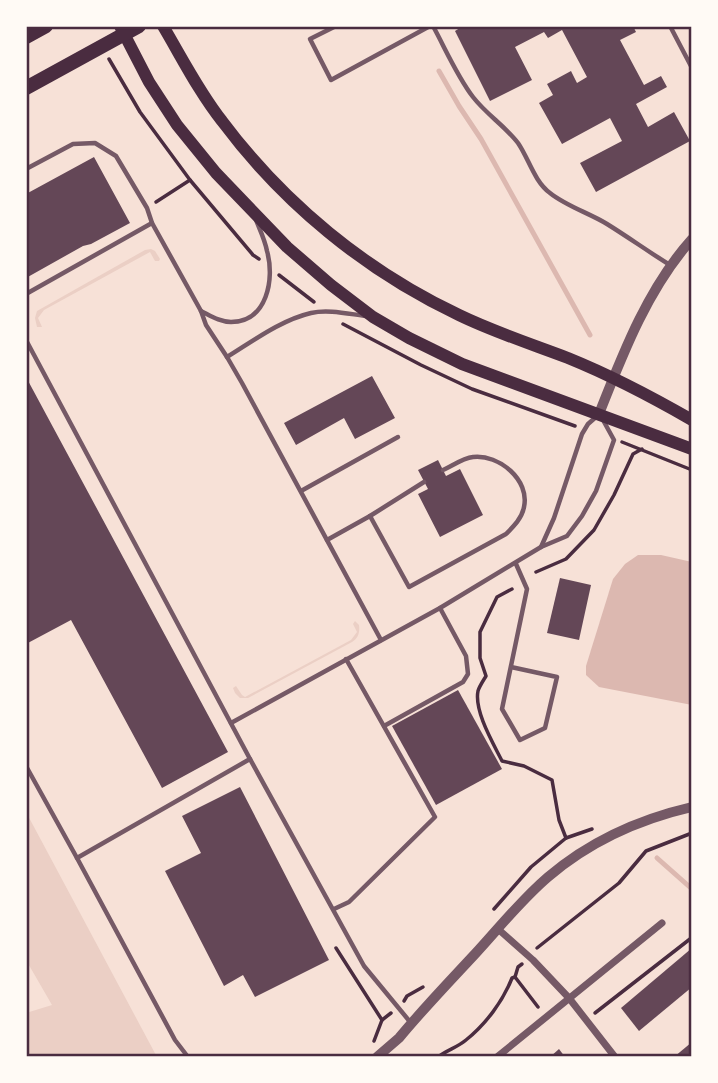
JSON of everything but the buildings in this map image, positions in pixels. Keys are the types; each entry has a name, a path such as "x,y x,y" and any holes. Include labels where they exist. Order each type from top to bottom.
{"highway":[{"path":"26,37 46,26"},
{"path":"26,88 102,47 122,30 139,26"}],"main road":[{"path":"163,26 207,100 229,130 295,204 331,235 413,292 448,310 571,360 692,420"},
{"path":"122,30 149,82 177,125 216,173 287,247 373,317 461,364 692,449"}],"street":[{"path":"599,414 643,312 671,266 692,239"},
{"path":"377,1057 399,1038 547,877 602,841 638,824 692,807"},
{"path":"497,1057 663,923"},
{"path":"498,929 530,957 569,998 615,1057"}],"lane":[{"path":"336,26 310,39 331,80 432,26 474,97 507,130 528,159 536,177 548,191 607,224 671,266"},
{"path":"670,26 692,68"},
{"path":"26,169 73,144 95,144 116,156 147,208 152,223 201,311 206,325 228,357 381,640"},
{"path":"201,311 221,321 245,320 259,311 267,296 270,276 268,252 253,213"},
{"path":"26,294 152,223"},
{"path":"228,357 283,324 310,313 373,317"},
{"path":"26,340 250,760 364,966 411,1023"},
{"path":"231,723 440,608 541,547 567,536 596,491 614,440 599,414 584,429 554,518 541,547"},
{"path":"301,491 398,437"},
{"path":"370,516 409,587 506,534 517,523 526,499 518,479 504,465 482,457 470,457 443,470"},
{"path":"327,540 424,482"},
{"path":"511,667 557,677 545,728 520,740 502,709 527,589 516,564"},
{"path":"384,726 463,682 468,674 466,656 440,608"},
{"path":"334,909 349,902 435,817 346,659"},
{"path":"77,858 250,760"},
{"path":"26,766 175,1040 188,1057"}],"path":[{"path":"102,47 141,112 190,180 147,208"},
{"path":"642,449 692,470"},
{"path":"512,589 497,597 480,632 480,658 486,676 478,690 479,707 488,734 502,761 523,766 552,780 559,820 566,838"},
{"path":"438,1057 466,1040 487,1019 505,996 518,968 537,947 619,883 646,851 692,833"},
{"path":"595,1013 690,939"},
{"path":"336,948 382,1020 372,1045"},
{"path":"515,977 538,1007"}],"shaded area":[{"path":"151,249 155,251 159,261 155,261 150,252 44,310 38,318 42,327 37,327 37,311"},
{"path":"638,555 661,555 692,562 692,705 599,687 586,675 586,666 613,579 625,564"},
{"path":"355,621 359,630 352,642 248,698 240,698 235,693 233,688 236,686 245,697 351,640 357,632 353,624"},
{"path":"26,812 157,1057 26,1057 26,1013 52,1005 26,960"}],"waterway":[{"path":"439,71 481,139 590,335"},
{"path":"657,858 692,889"}]}
